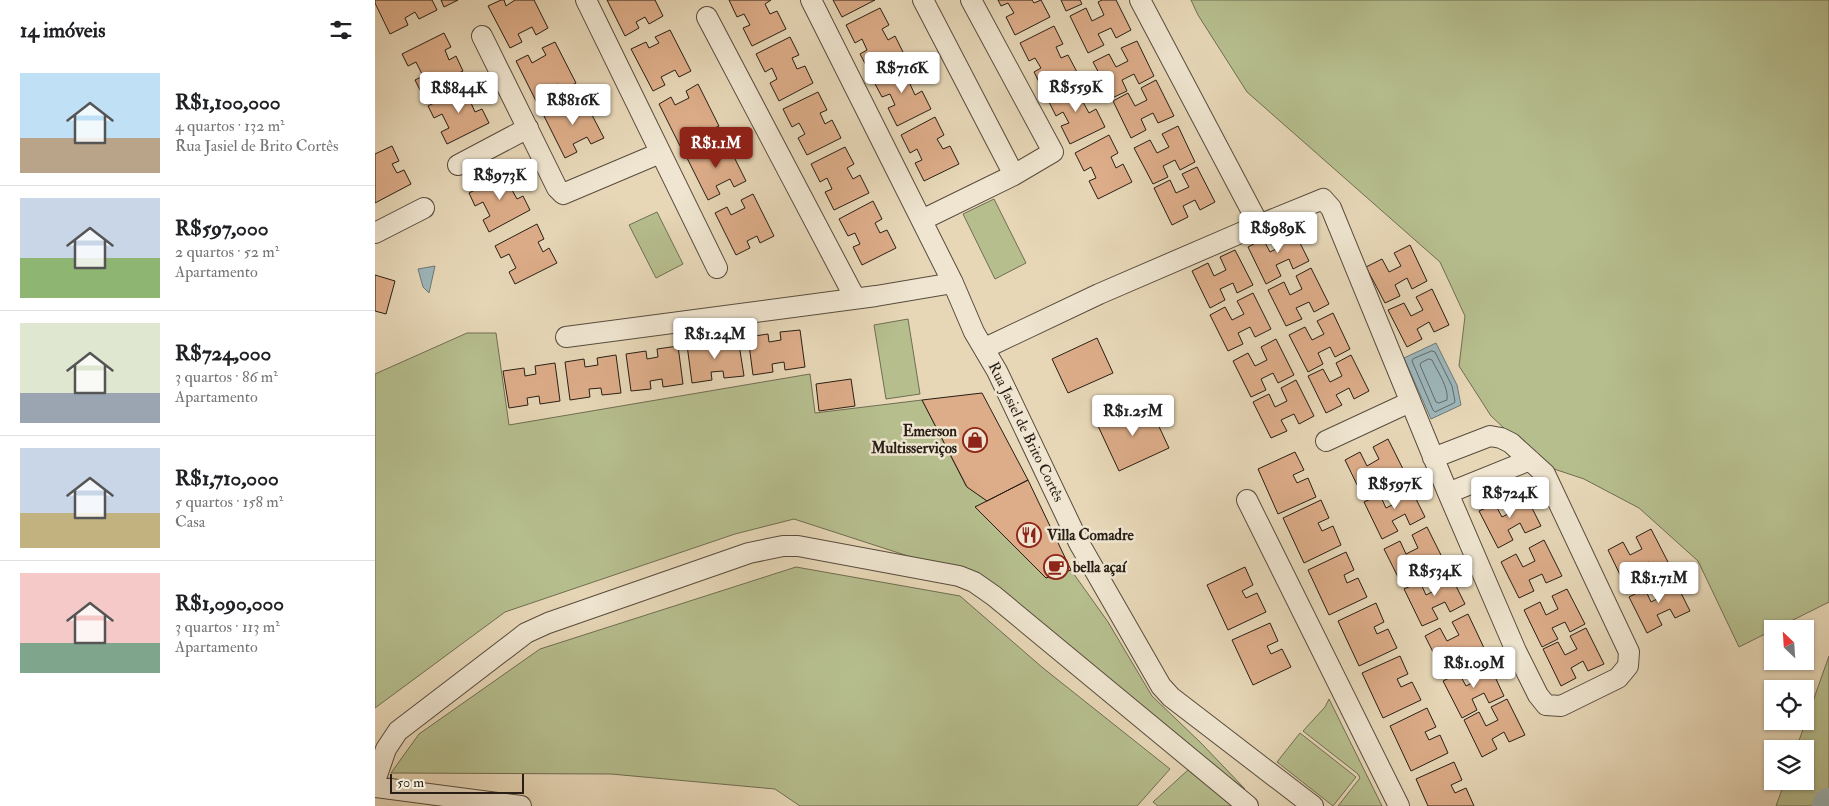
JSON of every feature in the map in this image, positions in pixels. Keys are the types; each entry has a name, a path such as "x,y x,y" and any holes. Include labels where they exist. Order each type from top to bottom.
{"street":[{"path":"586,0 717,268"},
{"name":"Rua Jasiel de Brito Cortês","path":"811,0 922,220 970,323 985,348 1079,543 1164,690 1313,806"},
{"path":"923,0 1014,175"},
{"path":"922,220 1014,175 1053,152 971,0"},
{"path":"1140,0 1259,225"},
{"path":"707,18 855,298"},
{"path":"482,36 557,188 563,194 660,153"},
{"path":"457,165 528,128"},
{"path":"985,348 1099,294 1323,199 1331,208 1433,458 1516,650 1538,695 1546,705 1561,706 1619,678 1629,666 1629,652 1545,474 1511,443 1501,438 1490,436 1433,458"},
{"path":"375,233 424,208"},
{"path":"566,337 953,283"},
{"path":"1326,441 1410,402"},
{"path":"1448,493 1530,460"},
{"path":"1247,500 1399,806"},
{"path":"375,781 386,749 398,731 526,633 548,623 749,553 783,546 798,546 942,572 974,582 994,596 1248,806"},
{"path":"375,787 521,806"}],"green space":[{"path":"1191,0 1829,0 1829,602 1793,620 1764,620 1764,634 1739,647 1698,561 1639,508 1584,479 1545,466 1491,416 1459,366 1465,316 1440,262 1247,92 1198,15"},
{"path":"994,199 1026,263 995,279 963,214"},
{"path":"657,212 683,264 656,278 629,225"},
{"path":"908,319 920,394 886,399 874,325"},
{"path":"467,333 496,333 509,425 810,374 815,413 922,400 966,486 987,501 975,507 1046,578 1071,570 1108,622 1152,696 1245,789 1182,743 982,580 794,519 735,534 505,612 375,708 375,374"},
{"path":"796,567 960,596 1043,668 1170,769 1137,806 800,806 775,789 611,774 391,773 419,734 540,649"},
{"path":"1829,656 1829,806 1776,806 1782,790 1814,790 1814,740 1799,740 1803,730 1814,730 1814,698"},
{"path":"1329,699 1382,806 1338,806 1360,778 1358,774 1303,731 1325,707"},
{"path":"1300,733 1356,777 1333,806 1277,762"},
{"path":"1188,770 1233,806 1158,806 1153,802"}],"water":[{"path":"435,266 429,293 423,287 418,269"},
{"path":"1436,343 1457,385 1461,405 1431,419 1404,358"}],"building":[{"path":"375,0 432,0 437,10 419,19 415,12 405,18 408,25 390,34"},
{"path":"441,0 458,0 444,7"},
{"path":"504,0 506,6 515,0 534,0 548,28 536,35 532,27 518,34 522,42 510,48 488,6"},
{"path":"607,0 655,0 663,16 649,24 645,17 636,22 639,28 625,36"},
{"path":"729,0 771,0 765,4 770,14 777,11 786,29 752,46 743,28 750,25 744,14 737,17"},
{"path":"833,0 875,0 842,17"},
{"path":"998,0 1032,0 1034,3 1041,0 1050,17 1015,35 1006,17 1014,13 1008,3 1001,6"},
{"path":"1061,0 1080,0 1082,4 1066,11"},
{"path":"1102,0 1116,0 1131,30 1116,38 1111,28 1098,34 1104,45 1088,53 1070,16 1086,8 1092,21 1104,15 1098,2"},
{"path":"880,8 889,25 882,29 888,40 895,36 904,54 869,71 860,54 867,50 862,39 855,43 846,25"},
{"path":"1054,26 1063,44 1056,47 1061,58 1068,55 1077,72 1043,90 1034,72 1041,68 1035,58 1029,61 1020,43"},
{"path":"670,30 691,71 679,77 675,70 661,77 665,85 653,91 631,49 646,42 649,48 659,43 655,37"},
{"path":"444,33 451,47 445,50 449,60 456,56 463,71 421,92 415,80 423,76 416,62 408,66 402,54"},
{"path":"790,37 799,55 792,58 797,69 805,66 813,83 779,101 770,83 777,79 772,68 765,72 756,54"},
{"path":"1137,41 1154,76 1139,84 1134,74 1122,80 1127,91 1112,98 1093,62 1109,54 1116,67 1128,61 1121,48"},
{"path":"555,42 576,83 561,91 558,84 549,89 552,95 537,103 516,61 528,55 532,63 546,55 542,48"},
{"path":"908,63 917,80 910,84 915,95 922,91 931,109 897,126 888,108 895,105 890,94 882,97 873,80"},
{"path":"1156,80 1174,116 1158,123 1153,113 1141,119 1146,130 1131,138 1113,101 1128,93 1135,106 1147,100 1141,88"},
{"path":"1081,81 1090,99 1083,102 1089,113 1096,109 1105,127 1070,144 1061,126 1069,123 1063,112 1056,116 1047,98"},
{"path":"698,84 719,126 704,133 701,127 692,132 695,138 680,146 659,104 671,97 675,105 689,98 686,91"},
{"path":"470,85 477,99 471,103 475,112 482,109 489,123 447,144 441,132 449,128 442,114 434,118 428,106"},
{"path":"818,92 827,110 820,113 825,124 832,120 841,138 807,155 798,138 805,134 799,123 792,127 783,109"},
{"path":"582,96 604,138 591,144 587,137 573,144 577,152 565,158 544,116 558,108 562,115 571,110 568,104"},
{"path":"935,117 944,135 937,139 943,149 950,146 959,164 924,181 915,163 922,160 917,149 910,153 901,135"},
{"path":"1178,126 1195,162 1180,170 1175,160 1163,166 1168,177 1153,184 1134,148 1150,140 1157,153 1169,147 1162,134"},
{"path":"1109,135 1118,153 1111,157 1116,168 1123,164 1132,182 1098,199 1089,181 1096,178 1091,167 1084,171 1075,153"},
{"path":"725,139 746,181 734,187 730,179 716,186 720,194 708,200 687,158 702,151 705,158 714,153 711,147"},
{"path":"392,146 399,161 392,164 397,173 404,170 411,184 375,203 375,154"},
{"path":"845,147 854,164 847,168 853,179 860,175 869,193 834,210 825,192 832,189 827,178 820,182 811,164"},
{"path":"1197,167 1215,202 1200,210 1195,200 1183,206 1188,217 1172,225 1154,188 1170,180 1176,193 1189,187 1182,174"},
{"path":"511,172 519,187 512,190 517,199 523,196 530,210 489,232 483,220 490,216 483,202 475,206 469,193"},
{"path":"753,194 774,236 760,243 757,236 747,241 750,248 736,255 715,213 727,207 731,215 745,208 741,200"},
{"path":"873,201 882,219 875,223 880,233 887,230 896,248 862,265 853,247 860,244 855,233 848,236 839,219"},
{"path":"537,224 544,239 538,242 543,252 549,248 557,263 515,284 509,272 516,268 509,254 501,258 495,246"},
{"path":"1291,225 1309,261 1293,269 1289,259 1276,265 1281,276 1266,284 1248,247 1263,239 1270,252 1282,246 1276,233"},
{"path":"1410,245 1427,281 1412,289 1407,278 1395,285 1400,296 1385,303 1366,267 1382,259 1389,272 1401,266 1394,253"},
{"path":"1235,250 1253,285 1237,293 1233,283 1220,289 1225,300 1210,308 1192,271 1208,263 1214,276 1226,270 1220,257"},
{"path":"1311,268 1329,304 1314,312 1309,302 1296,308 1302,319 1286,326 1268,290 1284,282 1290,295 1302,289 1296,276"},
{"path":"375,275 395,281 386,314 375,311"},
{"path":"1432,289 1449,325 1434,332 1429,322 1417,329 1422,339 1407,347 1388,310 1404,303 1411,316 1423,310 1416,297"},
{"path":"1253,293 1271,329 1255,337 1250,327 1238,333 1243,344 1228,351 1210,315 1225,307 1232,320 1244,314 1237,301"},
{"path":"1333,313 1350,349 1335,357 1330,347 1318,353 1323,364 1308,372 1289,335 1305,327 1312,340 1324,334 1317,321"},
{"path":"800,330 805,367 785,370 784,362 772,364 773,372 753,375 748,337 768,334 769,342 781,340 780,332"},
{"path":"738,338 744,376 724,378 723,371 711,372 712,380 692,383 687,345 707,342 708,350 720,348 719,341"},
{"path":"1097,338 1113,373 1068,393 1052,359"},
{"path":"1276,339 1294,375 1278,383 1273,373 1261,379 1266,390 1251,397 1233,361 1248,353 1255,366 1267,360 1261,347"},
{"path":"678,346 683,384 663,387 662,379 650,381 651,389 631,391 626,354 646,351 647,359 658,357 657,349"},
{"path":"616,355 621,393 602,395 601,388 589,389 590,397 570,400 565,362 584,359 585,367 598,365 597,358"},
{"path":"1351,355 1369,391 1354,399 1349,388 1336,395 1342,405 1326,413 1308,376 1323,369 1330,382 1342,376 1336,363"},
{"path":"555,363 560,401 540,404 539,396 527,398 528,405 509,408 503,371 524,368 525,376 536,374 535,366"},
{"path":"851,379 855,406 819,411 816,384"},
{"path":"1296,380 1314,416 1299,424 1294,414 1281,420 1287,431 1271,438 1253,402 1269,394 1275,407 1287,401 1281,388"},
{"name":"Emerson Multisserviços","path":"982,393 1028,480 987,501 967,487 922,400"},
{"path":"1148,403 1169,448 1119,471 1098,426"},
{"path":"1388,439 1406,475 1390,482 1385,472 1373,479 1378,489 1363,497 1345,460 1360,452 1367,466 1379,459 1373,447"},
{"path":"1295,452 1304,470 1293,475 1297,483 1308,478 1316,497 1278,514 1258,469"},
{"name":"Villa Comadre","path":"1028,480 1071,570 1046,578 975,507"},
{"path":"1407,481 1425,517 1410,525 1405,514 1392,521 1398,531 1382,539 1364,502 1380,495 1386,508 1398,502 1392,489"},
{"path":"1523,490 1541,526 1525,533 1520,523 1508,530 1513,540 1498,548 1479,511 1495,504 1502,517 1514,511 1507,498"},
{"path":"1321,500 1329,518 1318,523 1322,531 1333,526 1341,545 1304,563 1283,518"},
{"path":"1427,527 1445,563 1430,571 1425,560 1412,567 1418,577 1402,585 1384,549 1400,541 1406,554 1418,548 1412,535"},
{"path":"1651,529 1669,564 1654,572 1649,562 1636,568 1641,579 1626,587 1608,550 1623,542 1630,555 1642,549 1636,537"},
{"path":"1544,540 1562,576 1546,583 1542,574 1529,580 1534,591 1519,598 1501,562 1516,554 1523,567 1535,561 1529,548"},
{"path":"1346,552 1354,570 1344,575 1347,583 1358,578 1367,597 1329,615 1308,570"},
{"path":"1245,567 1253,585 1242,591 1246,598 1257,593 1266,612 1228,630 1207,585"},
{"path":"1447,568 1465,604 1450,612 1445,602 1432,608 1438,619 1422,626 1404,589 1420,582 1426,595 1438,589 1432,576"},
{"path":"1672,575 1690,611 1675,618 1670,609 1657,615 1662,625 1647,633 1629,597 1645,589 1651,602 1663,596 1657,583"},
{"path":"1567,589 1585,624 1570,632 1565,622 1552,628 1558,639 1542,647 1524,610 1540,602 1546,615 1558,609 1552,596"},
{"path":"1376,603 1384,622 1374,627 1377,634 1388,629 1397,648 1359,666 1338,621"},
{"path":"1468,614 1485,650 1470,658 1465,648 1453,654 1458,665 1443,672 1425,636 1440,628 1447,641 1459,635 1452,622"},
{"path":"1270,623 1278,641 1267,646 1271,654 1282,649 1291,667 1253,685 1232,640"},
{"path":"1586,628 1604,664 1588,671 1583,661 1571,668 1576,678 1561,686 1543,649 1558,642 1565,655 1577,649 1570,636"},
{"path":"1400,656 1408,674 1397,679 1401,687 1412,682 1421,700 1383,718 1362,673"},
{"path":"1487,660 1504,696 1489,703 1484,693 1472,699 1477,710 1462,718 1443,681 1459,673 1466,686 1478,680 1471,667"},
{"path":"1507,699 1525,735 1509,742 1504,732 1492,739 1497,749 1482,757 1464,720 1479,712 1486,726 1498,720 1491,707"},
{"path":"1427,708 1436,727 1425,732 1429,740 1440,735 1448,753 1411,771 1390,726"},
{"path":"1454,762 1462,780 1451,785 1455,793 1466,788 1474,806 1428,806 1416,779"}],"place":[{"name":"Emerson Multisserviços","path":"975,440"},
{"name":"Villa Comadre","path":"1029,535"},
{"name":"bella açaí","path":"1056,567"}]}
